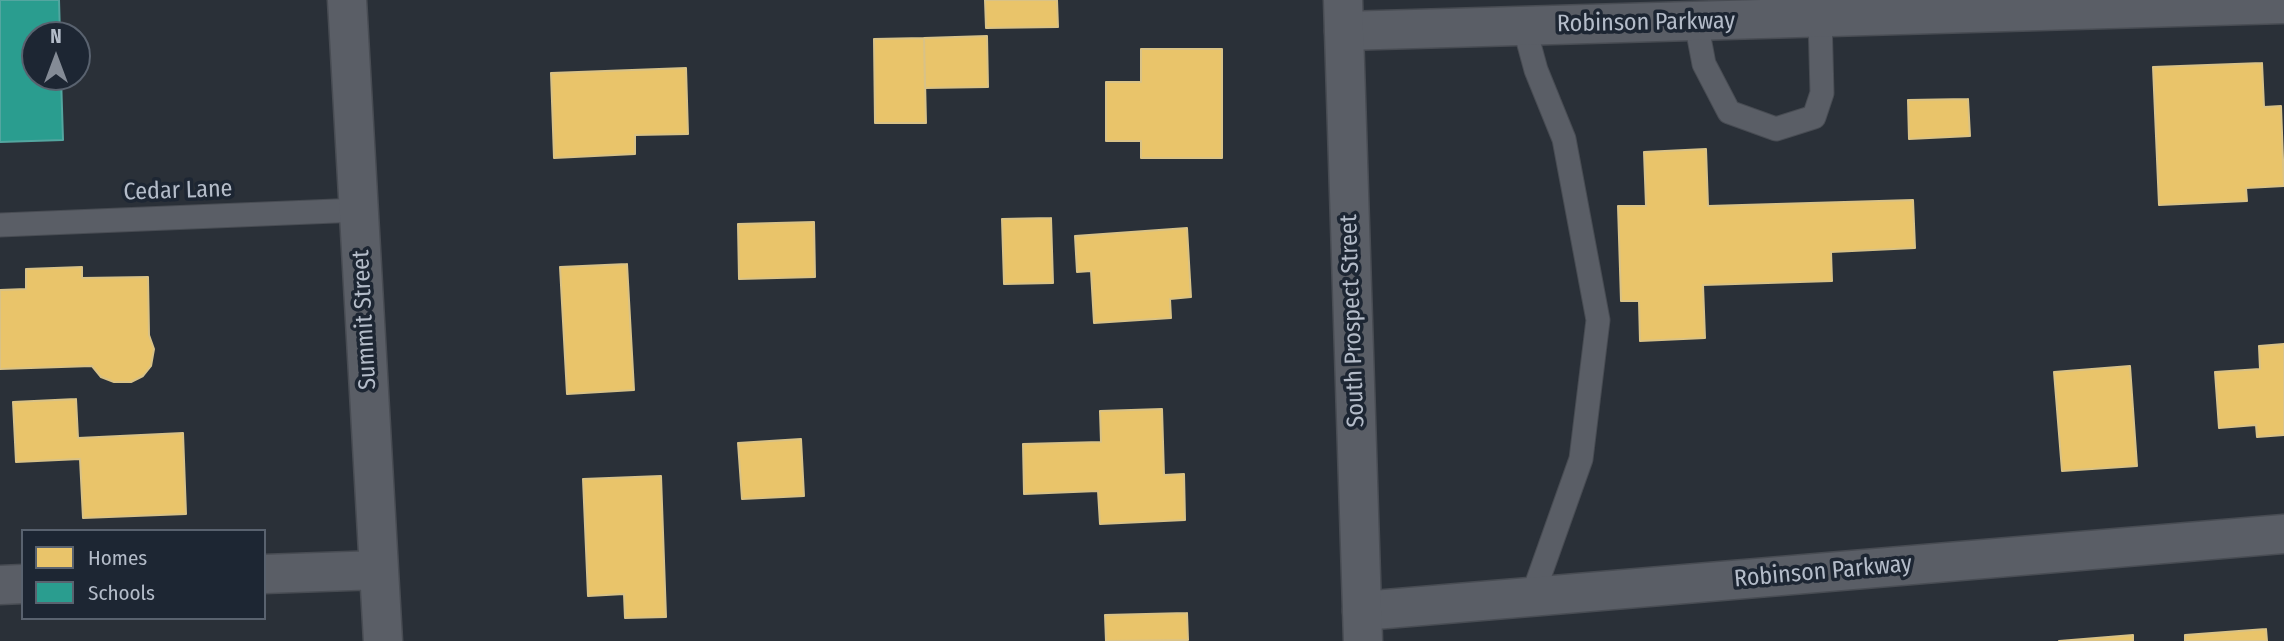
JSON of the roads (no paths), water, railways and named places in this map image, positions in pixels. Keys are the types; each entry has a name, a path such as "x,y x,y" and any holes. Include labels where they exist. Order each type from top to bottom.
{"street":[{"name":"Summit Street","path":"347,0 383,641"},
{"name":"Robinson Parkway","path":"1343,15 1524,26 2284,4"},
{"name":"South Prospect Street","path":"1343,15 1362,626"},
{"name":"Robinson Parkway","path":"1362,626 1532,597 2284,534"},
{"path":"266,575 379,570"},
{"path":"0,585 21,584"}],"lane":[{"path":"1696,22 1704,64 1730,112 1776,129 1814,117 1822,93 1819,18"},
{"path":"1524,26 1536,69 1564,139 1598,320 1581,459 1532,597"},
{"name":"Cedar Lane","path":"0,225 359,210"}]}
